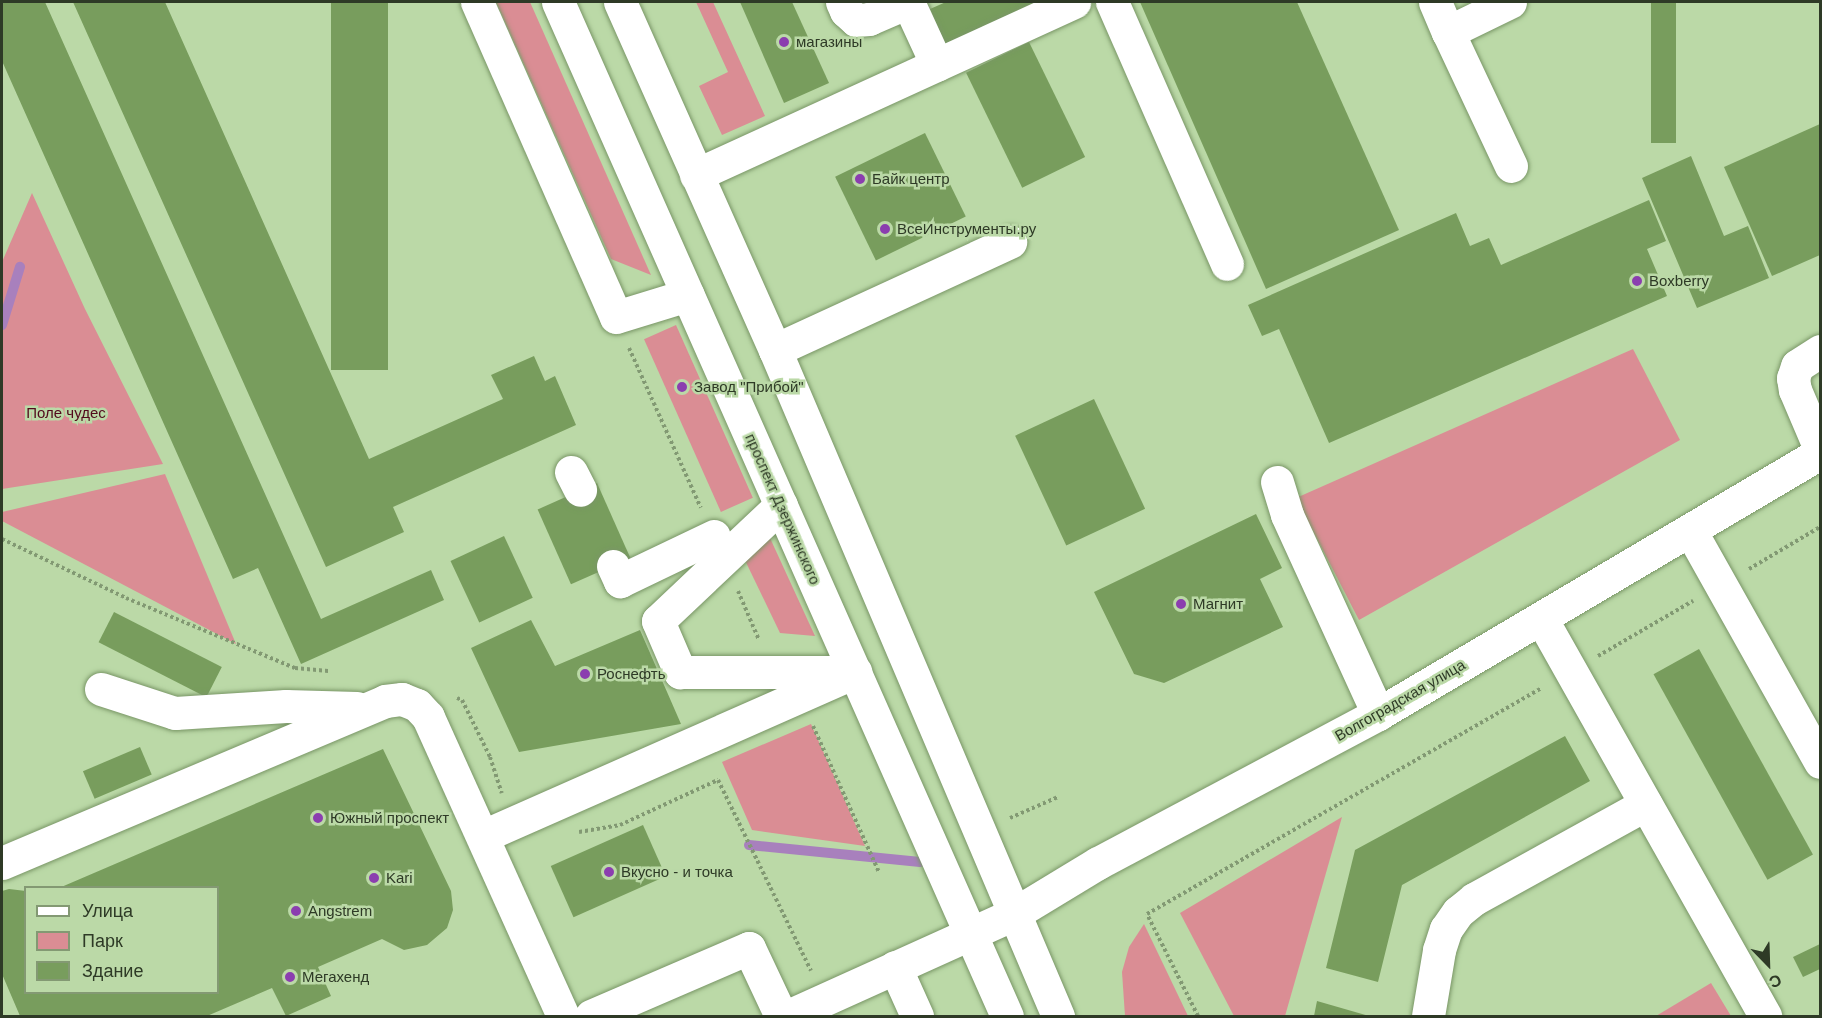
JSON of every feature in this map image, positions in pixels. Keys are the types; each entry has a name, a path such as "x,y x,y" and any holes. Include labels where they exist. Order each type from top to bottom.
{"street":[{"path":"477,2 616,317 688,295"},
{"name":"проспект Дзержинского","path":"558,2 1007,1017"},
{"path":"620,2 775,350 1012,915 1058,1017"},
{"path":"842,2 846,11 856,20 868,19 908,2 937,64"},
{"path":"696,176 1074,2"},
{"path":"1112,2 1227,264"},
{"path":"1435,2 1511,166"},
{"path":"1448,32 1510,2"},
{"path":"775,350 1010,242"},
{"path":"1821,351 1797,366 1793,378 1795,390 1821,448"},
{"name":"Волгоградская улица","path":"788,1017 895,966 1012,915 1098,863 1378,714 1821,453"},
{"path":"1277,482 1287,515 1378,714"},
{"path":"781,505 719,548 658,621 680,672 855,672"},
{"path":"1690,530 1821,762"},
{"path":"614,566 620,581 719,548"},
{"path":"1541,618 1765,1017"},
{"path":"483,836 855,672"},
{"path":"101,689 175,713 286,706 368,709"},
{"path":"2,863 385,701 402,699 417,705 428,717 563,1017"},
{"path":"1428,1017 1439,950 1446,929 1458,912 1474,899 1646,804"},
{"path":"591,1017 749,948 781,1017"},
{"path":"895,966 917,1017"}],"path":[{"path":"616,317 772,672"},
{"path":"1198,1017 1147,915 1821,527"},
{"path":"799,696 879,872"},
{"path":"1003,820 1058,797"}],"green space":[{"path":"496,2 530,2 651,275 611,259"},
{"path":"696,2 713,2 765,116 722,135 699,86 728,72"},
{"name":"Поле чудес","path":"32,193 85,309 163,464 2,489 2,262"},
{"path":"676,325 753,498 721,512 644,339"},
{"path":"1633,349 1680,440 1359,620 1296,498"},
{"path":"165,474 236,644 2,521 2,512"},
{"path":"770,538 815,636 780,633 741,552"},
{"path":"811,724 865,846 752,830 722,762"},
{"path":"1342,817 1285,1016 1234,1016 1180,913"},
{"path":"1144,924 1188,1016 1125,1016 1122,972 1129,947"},
{"path":"1711,983 1731,1016 1656,1016"}],"building":[{"path":"2,2 45,2 321,619 431,570 444,600 301,664 258,568 233,579 2,61"},
{"path":"73,2 165,2 369,459 503,399 491,375 534,356 545,381 555,376 576,425 393,507 404,532 326,567"},
{"path":"331,2 388,2 388,370 331,370"},
{"name":"магазины","path":"740,2 792,2 829,83 784,103"},
{"path":"946,2 1050,2 947,48 930,9"},
{"path":"1140,2 1297,2 1399,230 1266,289"},
{"path":"1651,2 1676,2 1676,143 1651,143"},
{"path":"1029,42 1085,157 1022,188 966,73"},
{"path":"1820,124 1820,255 1772,276 1724,167"},
{"path":"925,133 966,217 876,260 835,177"},
{"path":"1691,156 1724,236 1748,226 1769,278 1697,308 1642,178"},
{"path":"1649,200 1666,241 1647,249 1667,296 1329,443 1279,329 1262,336 1248,305 1456,213 1470,246 1489,238 1501,265"},
{"path":"1094,399 1145,509 1066,545 1015,436"},
{"path":"597,483 630,558 571,584 538,509"},
{"path":"1256,514 1282,568 1260,579 1283,627 1164,683 1134,674 1094,592"},
{"path":"504,536 533,598 479,623 451,561"},
{"path":"114,612 222,667 206,697 99,642"},
{"path":"531,620 555,666 640,630 681,724 519,752 471,648"},
{"path":"1699,649 1813,855 1767,880 1654,674"},
{"path":"1565,736 1590,781 1402,885 1378,982 1326,968 1355,850"},
{"path":"140,747 152,775 95,799 83,771"},
{"name":"Южный проспект","path":"383,749 451,891 453,910 447,928 427,945 404,950 382,939 318,967 331,996 286,1016 272,988 207,1016 20,1016 2,974 2,891 9,889 24,891 24,994 219,994 219,886 64,886"},
{"name":"Вкусно - и точка","path":"643,825 666,876 574,917 551,866"},
{"path":"1820,944 1820,969 1803,977 1793,957"},
{"path":"1317,1001 1369,1016 1314,1016"}],"waterway":[{"path":"2,325 20,267"},
{"path":"749,845 920,862"}],"place":[{"name":"магазины","path":"784,42"},
{"name":"Байк центр","path":"860,179"},
{"name":"ВсеИнструменты.ру","path":"885,229"},
{"name":"Boxberry","path":"1637,281"},
{"name":"Завод \"Прибой\"","path":"682,387"},
{"name":"Магнит","path":"1181,604"},
{"name":"Роснефть","path":"585,674"},
{"name":"Южный проспект","path":"318,818"},
{"name":"Вкусно - и точка","path":"609,872"},
{"name":"Kari","path":"374,878"},
{"name":"Angstrem","path":"296,911"},
{"name":"Мегахенд","path":"290,977"}]}
